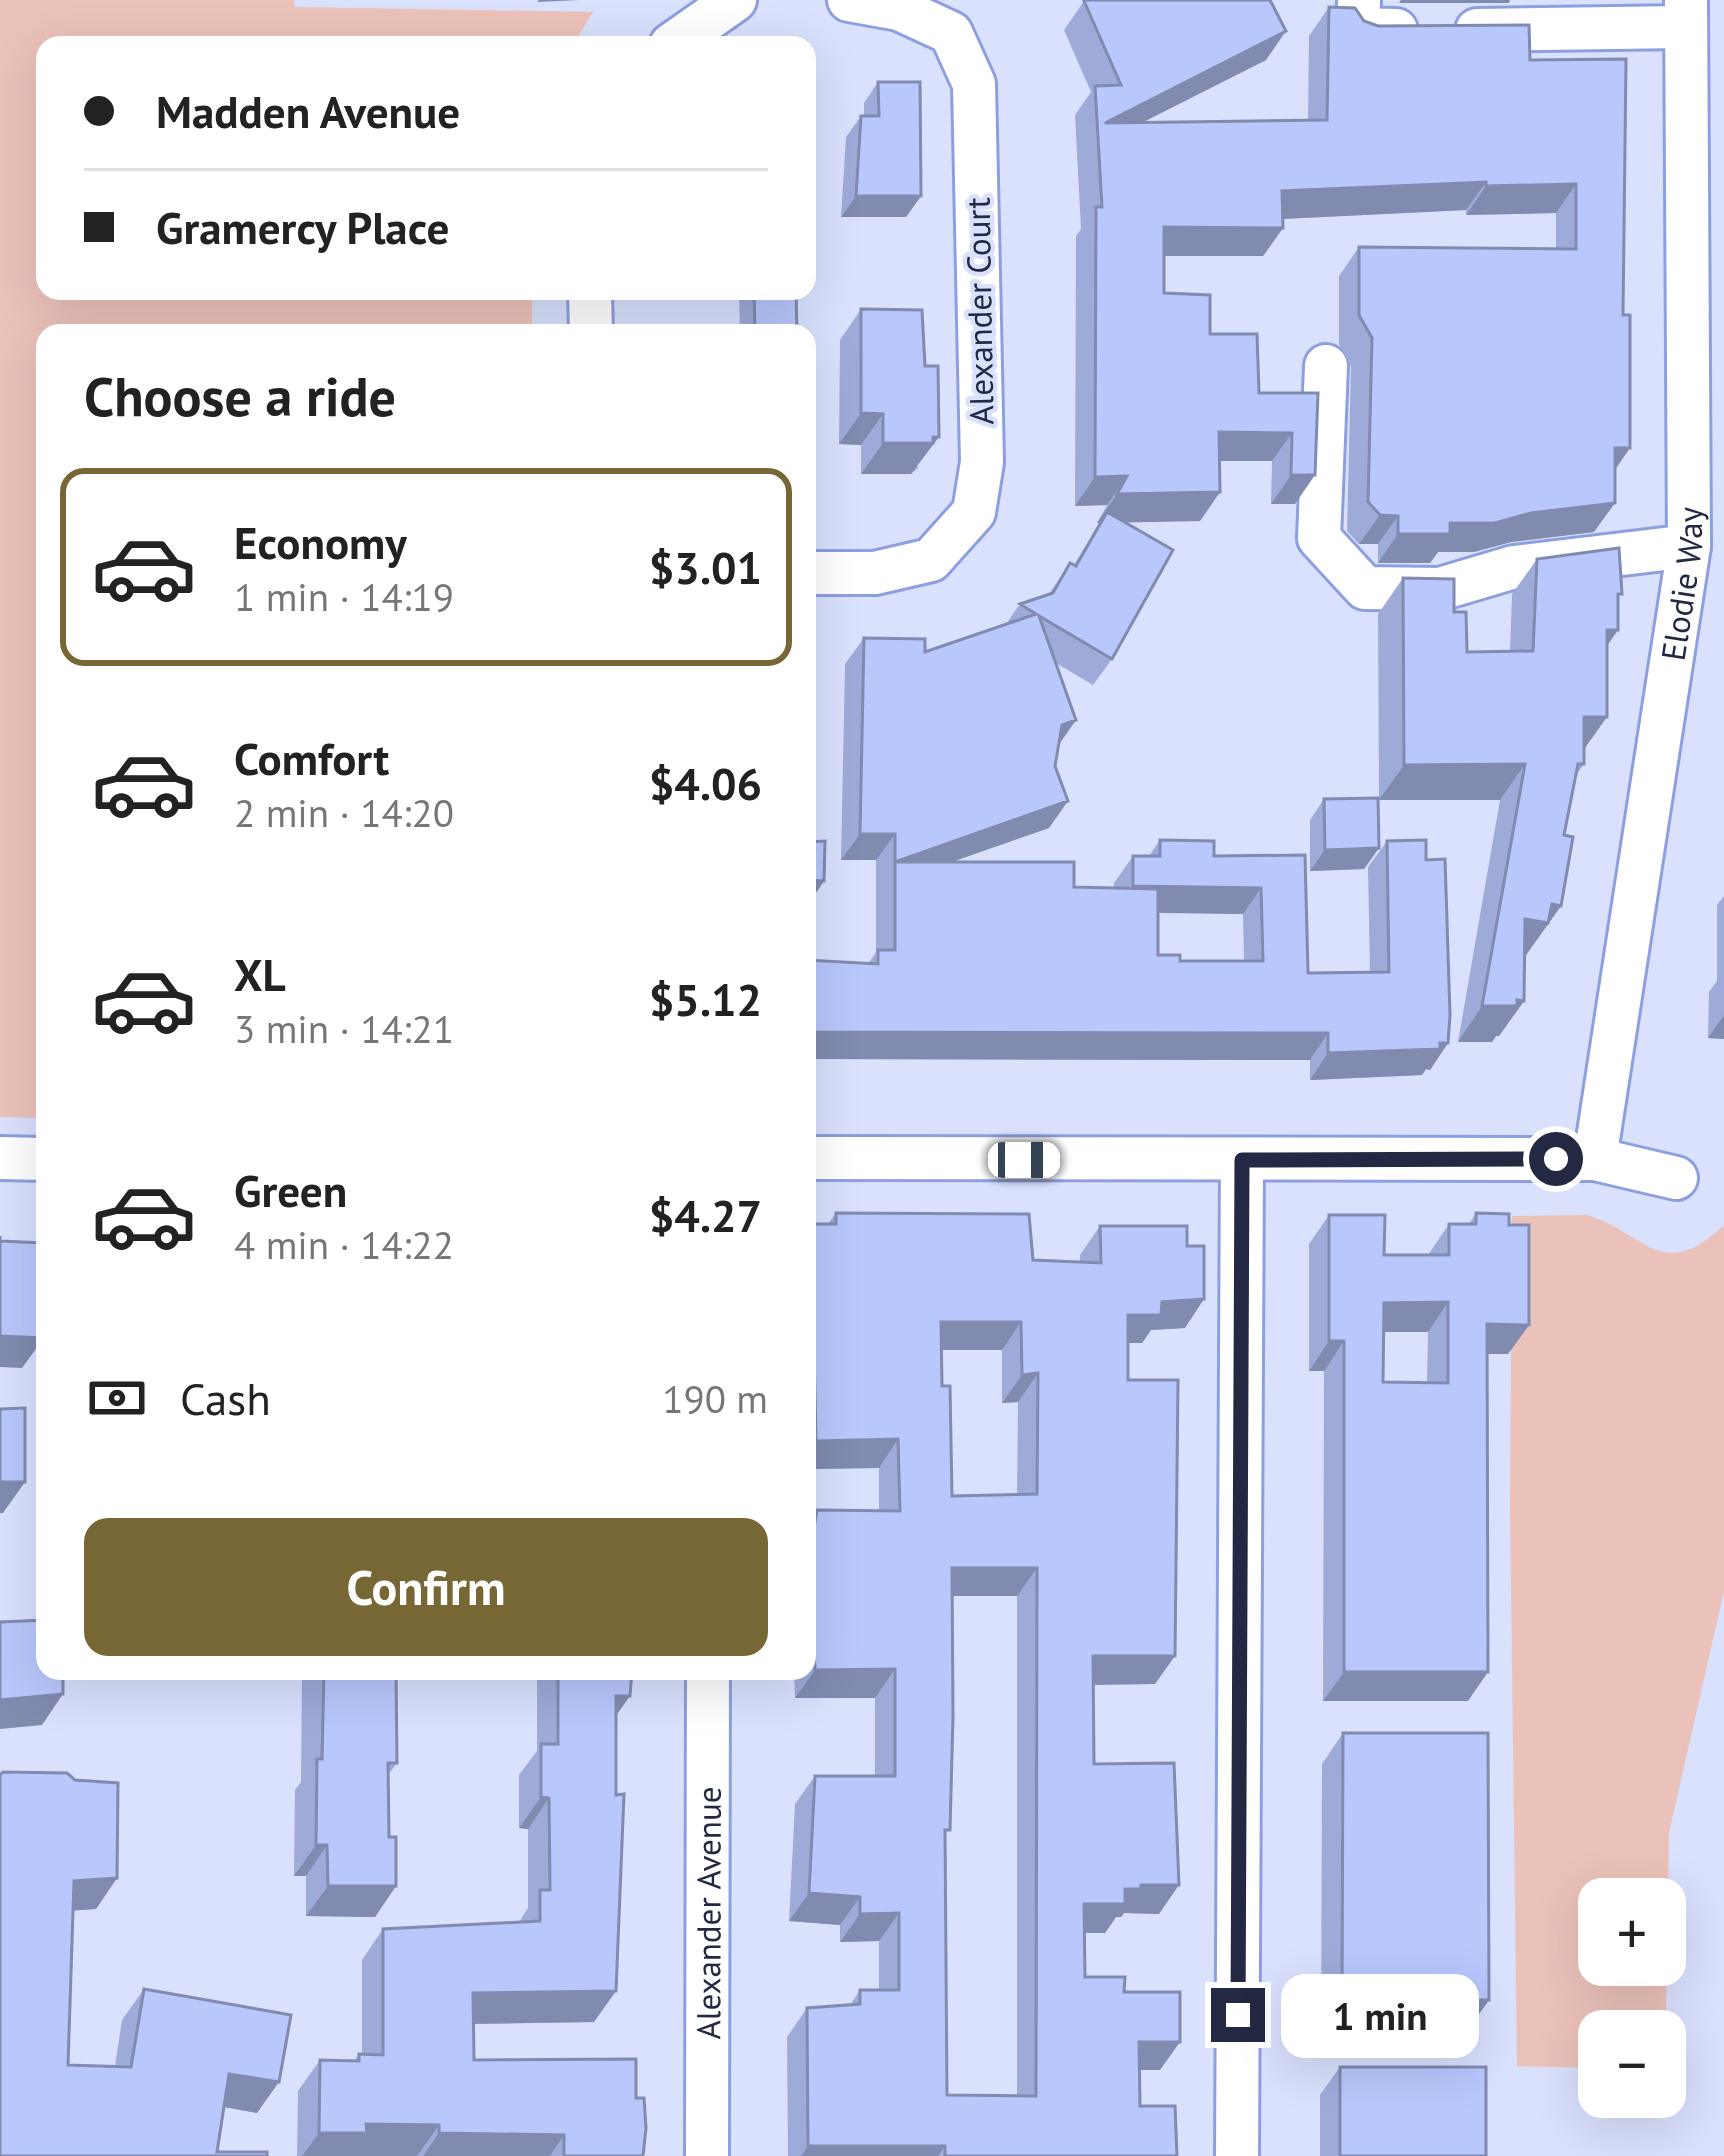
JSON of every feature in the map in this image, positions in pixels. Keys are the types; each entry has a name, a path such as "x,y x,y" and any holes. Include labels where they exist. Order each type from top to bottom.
{"street":[{"path":"684,36 735,0"},
{"name":"Alexander Court","path":"816,573 875,573 932,560 974,512 982,462 974,84 952,33 899,10 849,0"},
{"path":"1359,0 1358,29 1686,14"},
{"name":"Elodie Way","path":"1594,1159 1689,546 1686,14"},
{"path":"1326,366 1319,538 1365,589 1440,589 1514,568 1689,546"},
{"path":"0,1158 36,1159"},
{"path":"816,1158 1594,1159 1676,1178"},
{"path":"1237,2156 1242,1160"},
{"name":"Alexander Avenue","path":"706,2156 708,1680"}],"shaded area":[{"path":"0,0 294,0 295,7 593,12 578,36 36,36 36,300 532,300 532,324 36,324 36,1118 0,1117"},
{"path":"1587,1215 1668,1253 1702,1242 1724,1225 1724,1591 1669,1833 1668,1878 1578,1878 1578,1986 1666,1986 1666,2010 1578,2010 1578,2067 1517,2066 1510,1507 1512,1216"}],"building":[{"path":"1086,0 1270,0 1286,31 1105,123 1327,120 1329,7 1355,8 1364,21 1378,26 1529,25 1530,60 1626,59 1623,315 1630,315 1630,448 1615,448 1615,503 1531,513 1495,523 1450,523 1450,534 1398,534 1398,516 1380,515 1368,502 1372,338 1359,315 1359,247 1576,249 1576,184 1486,186 1486,182 1282,191 1283,228 1164,227 1164,293 1210,295 1210,334 1257,334 1259,393 1318,393 1315,475 1291,475 1292,433 1219,432 1220,492 1117,494 1127,476 1095,477 1096,207 1102,207 1095,86 1121,85"},
{"path":"878,82 920,82 921,196 856,196 861,116 879,116"},
{"path":"754,300 796,300 797,324 755,324"},
{"path":"861,309 922,310 925,366 938,366 939,437 933,437 933,443 883,443 883,414 861,413"},
{"path":"1107,512 1173,550 1112,659 1039,616 1076,720 1062,725 1055,766 1068,801 895,862 895,834 860,834 864,638 925,639 925,652 1036,614 1020,604 1053,593 1070,563 1076,566"},
{"path":"1619,548 1622,594 1618,594 1618,630 1607,630 1607,717 1584,717 1584,764 1578,764 1564,835 1573,837 1561,906 1552,904 1548,923 1525,919 1524,1001 1517,1000 1517,1006 1482,1006 1525,764 1404,765 1403,578 1454,579 1454,612 1466,612 1467,652 1533,651 1537,559"},
{"path":"1378,798 1379,848 1325,850 1324,799"},
{"path":"1160,840 1214,841 1214,856 1305,855 1308,973 1389,972 1387,841 1426,840 1426,860 1445,859 1448,1043 1440,1043 1440,1049 1328,1053 1328,1033 816,1032 816,961 878,964 878,950 895,950 895,862 1074,862 1074,887 1158,889 1158,955 1180,955 1180,961 1263,961 1261,888 1133,886 1133,856 1160,856"},
{"path":"825,841 824,881 816,881 816,842"},
{"path":"836,1213 1029,1214 1033,1260 1101,1263 1100,1226 1187,1226 1187,1246 1204,1246 1204,1299 1162,1302 1161,1315 1128,1315 1128,1380 1178,1380 1175,1656 1093,1656 1094,1764 1174,1763 1179,1885 1125,1889 1125,1904 1084,1904 1085,1977 1125,1977 1124,1992 1180,1992 1180,2042 1139,2042 1140,2106 1175,2106 1177,2156 945,2156 945,2146 808,2146 807,2008 860,2004 860,1990 899,1990 899,1913 860,1914 860,1897 809,1893 815,1776 895,1776 895,1669 816,1670 817,1510 900,1511 898,1439 816,1441 816,1224 836,1224","holes":["941,1322 1021,1322 1022,1375 1038,1373 1037,1494 952,1496 950,1386 942,1386","952,1568 1037,1568 1036,2096 947,2095 945,1830 950,1830"]},
{"path":"1476,1213 1509,1214 1509,1225 1529,1225 1529,1325 1487,1324 1488,1672 1344,1672 1344,1341 1329,1341 1329,1215 1385,1215 1384,1255 1449,1255 1449,1224 1476,1224","holes":["1448,1302 1448,1383 1383,1382 1384,1303"]},
{"path":"0,1241 36,1243 36,1338 0,1336"},
{"path":"25,1408 25,1482 0,1482 0,1409"},
{"path":"36,1620 36,1680 63,1680 63,1694 0,1700 0,1622"},
{"path":"324,1680 396,1680 397,1763 388,1763 389,1837 396,1837 396,1886 328,1886 327,1845 316,1845 317,1759 322,1759"},
{"path":"558,1680 631,1680 630,1696 616,1696 616,1795 624,1794 616,1991 473,1993 474,2060 636,2059 636,2098 644,2098 643,2156 564,2156 564,2135 439,2133 439,2125 366,2124 367,2133 319,2133 320,2060 359,2061 359,2054 383,2055 383,1929 540,1921 540,1890 550,1890 549,1798 541,1797 541,1744 558,1744"},
{"path":"1343,1733 1488,1733 1489,2000 1342,2000"},
{"path":"3,1772 67,1773 75,1780 118,1783 117,1878 74,1881 68,2065 131,2067 144,1989 291,2015 279,2082 229,2074 217,2152 267,2152 267,2156 0,2156"},
{"path":"1340,2067 1486,2067 1486,2156 1340,2156"}],"route":[{"path":"1238,2015 1242,1160 1556,1159"}]}
